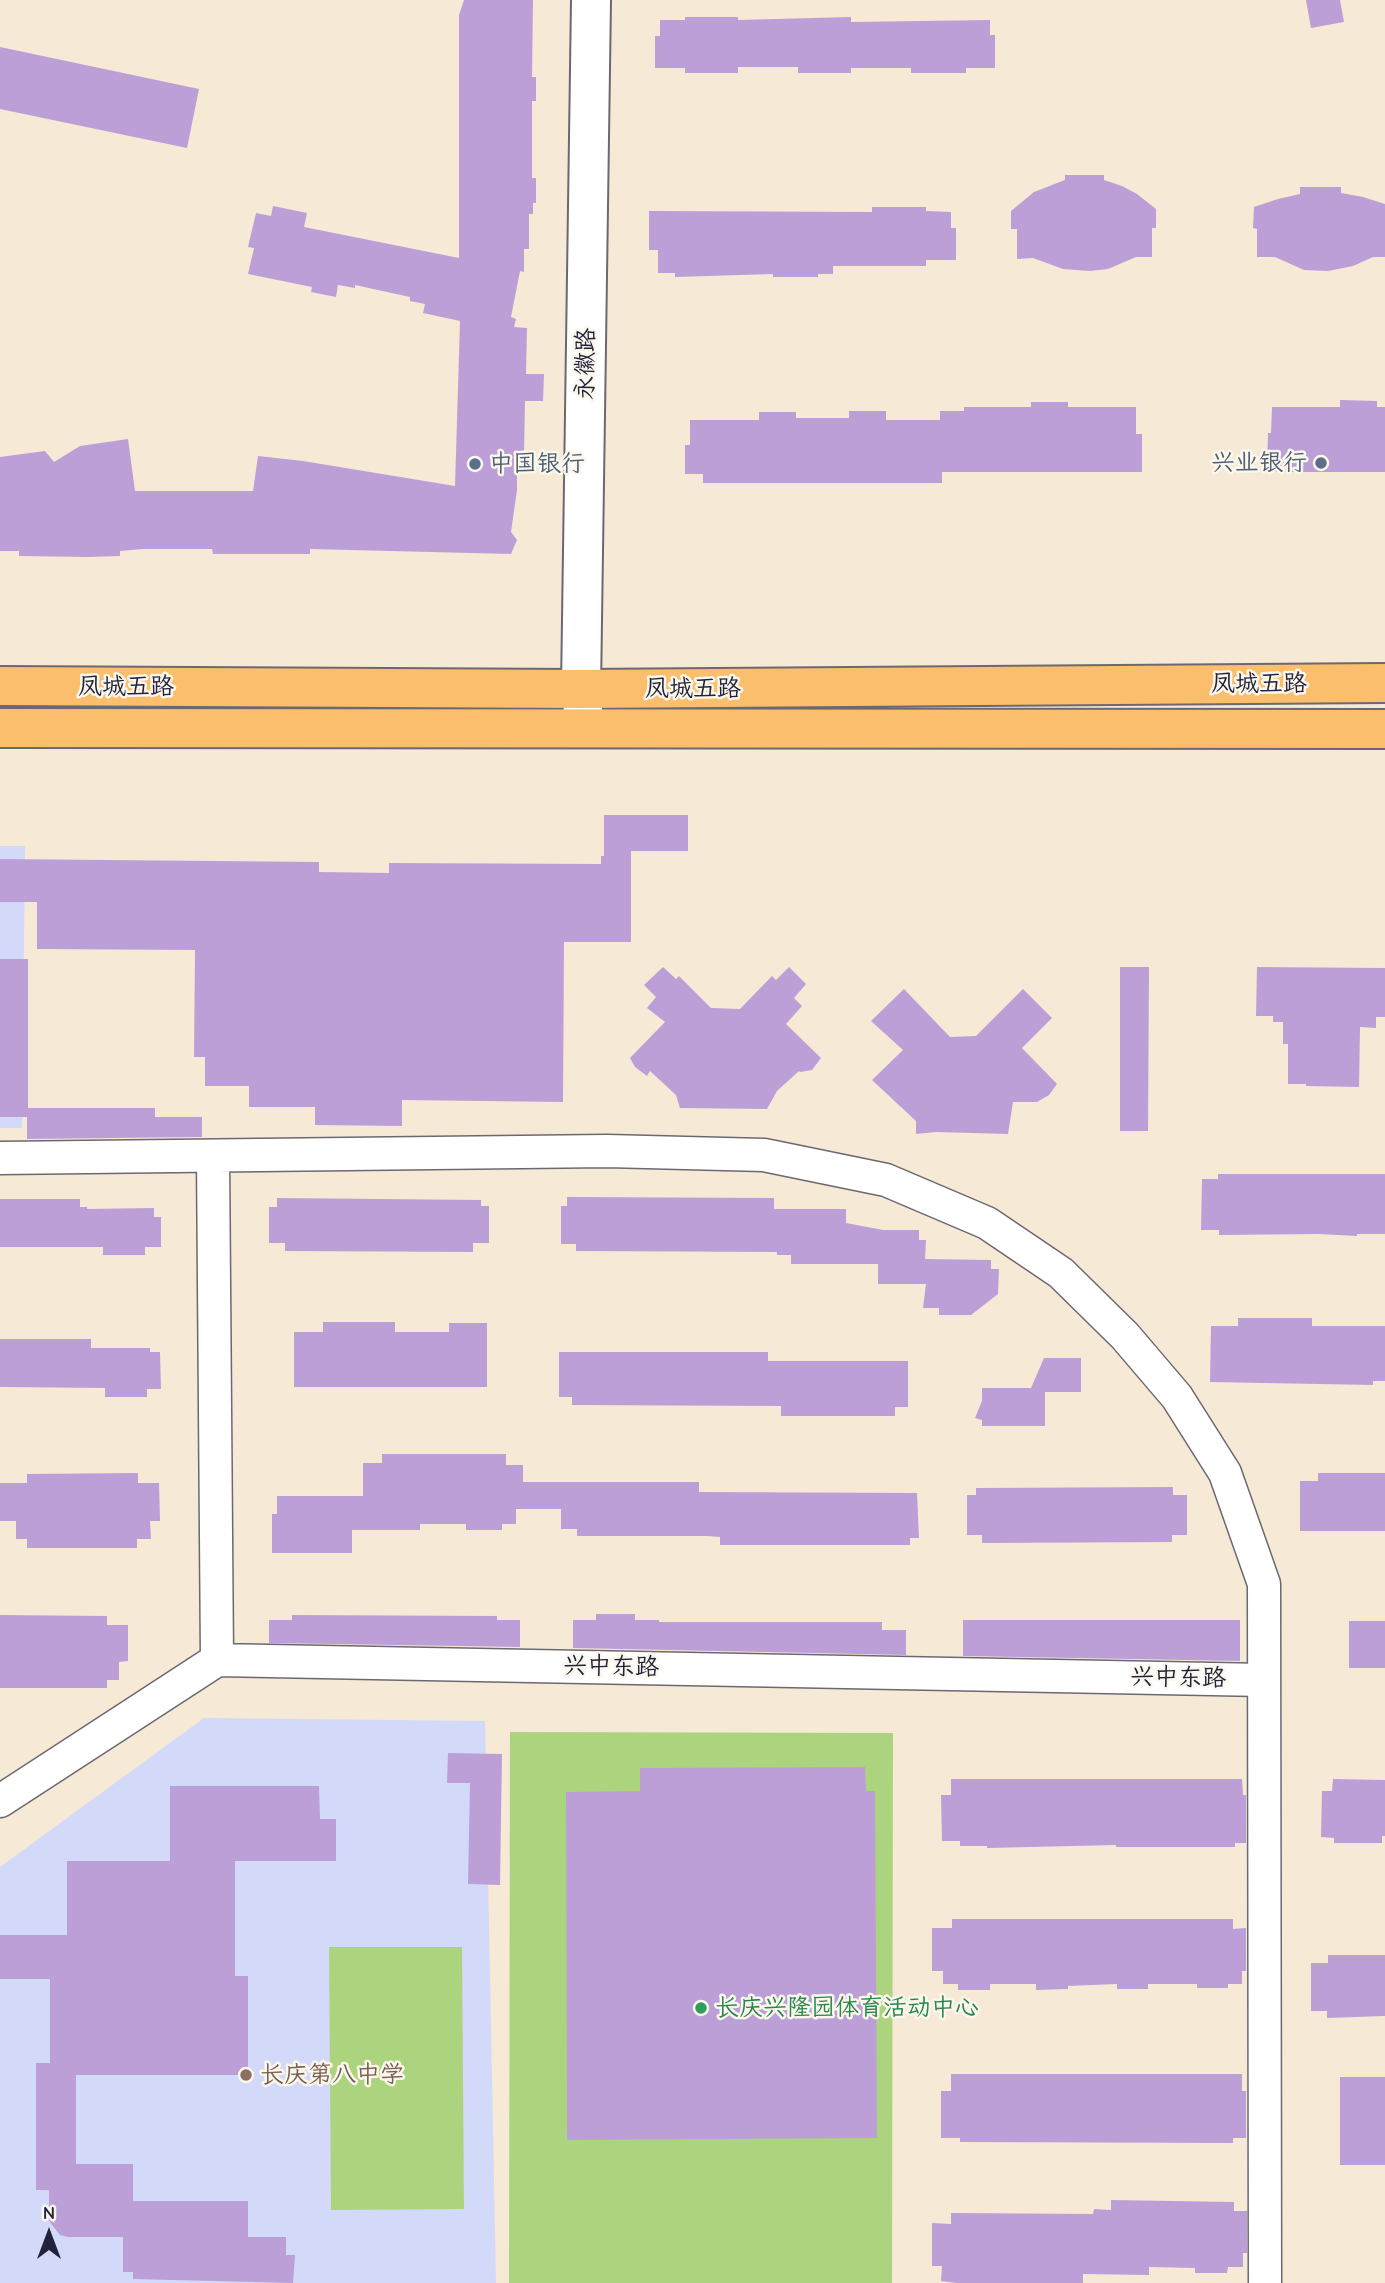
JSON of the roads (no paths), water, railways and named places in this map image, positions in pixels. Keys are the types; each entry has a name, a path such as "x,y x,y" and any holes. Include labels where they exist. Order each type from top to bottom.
{"main road":[{"name":"凤城五路","path":"0,687 581,690 1385,683"},
{"name":"凤城五路","path":"0,728 1385,729"}],"street":[{"name":"永徽路","path":"585,728 581,690 591,0"},
{"path":"0,1158 607,1151 764,1155 886,1180 987,1223 1061,1273 1125,1336 1177,1397 1225,1473 1264,1584 1265,2283"},
{"path":"0,1801 217,1660 214,1157"},
{"name":"兴中东路","path":"217,1660 1264,1680"}],"place":[{"name":"兴业银行","path":"1321,463"},
{"name":"中国银行","path":"475,464"},
{"name":"长庆兴隆园体育活动中心","path":"701,2008"},
{"name":"长庆第八中学","path":"246,2075"}]}
